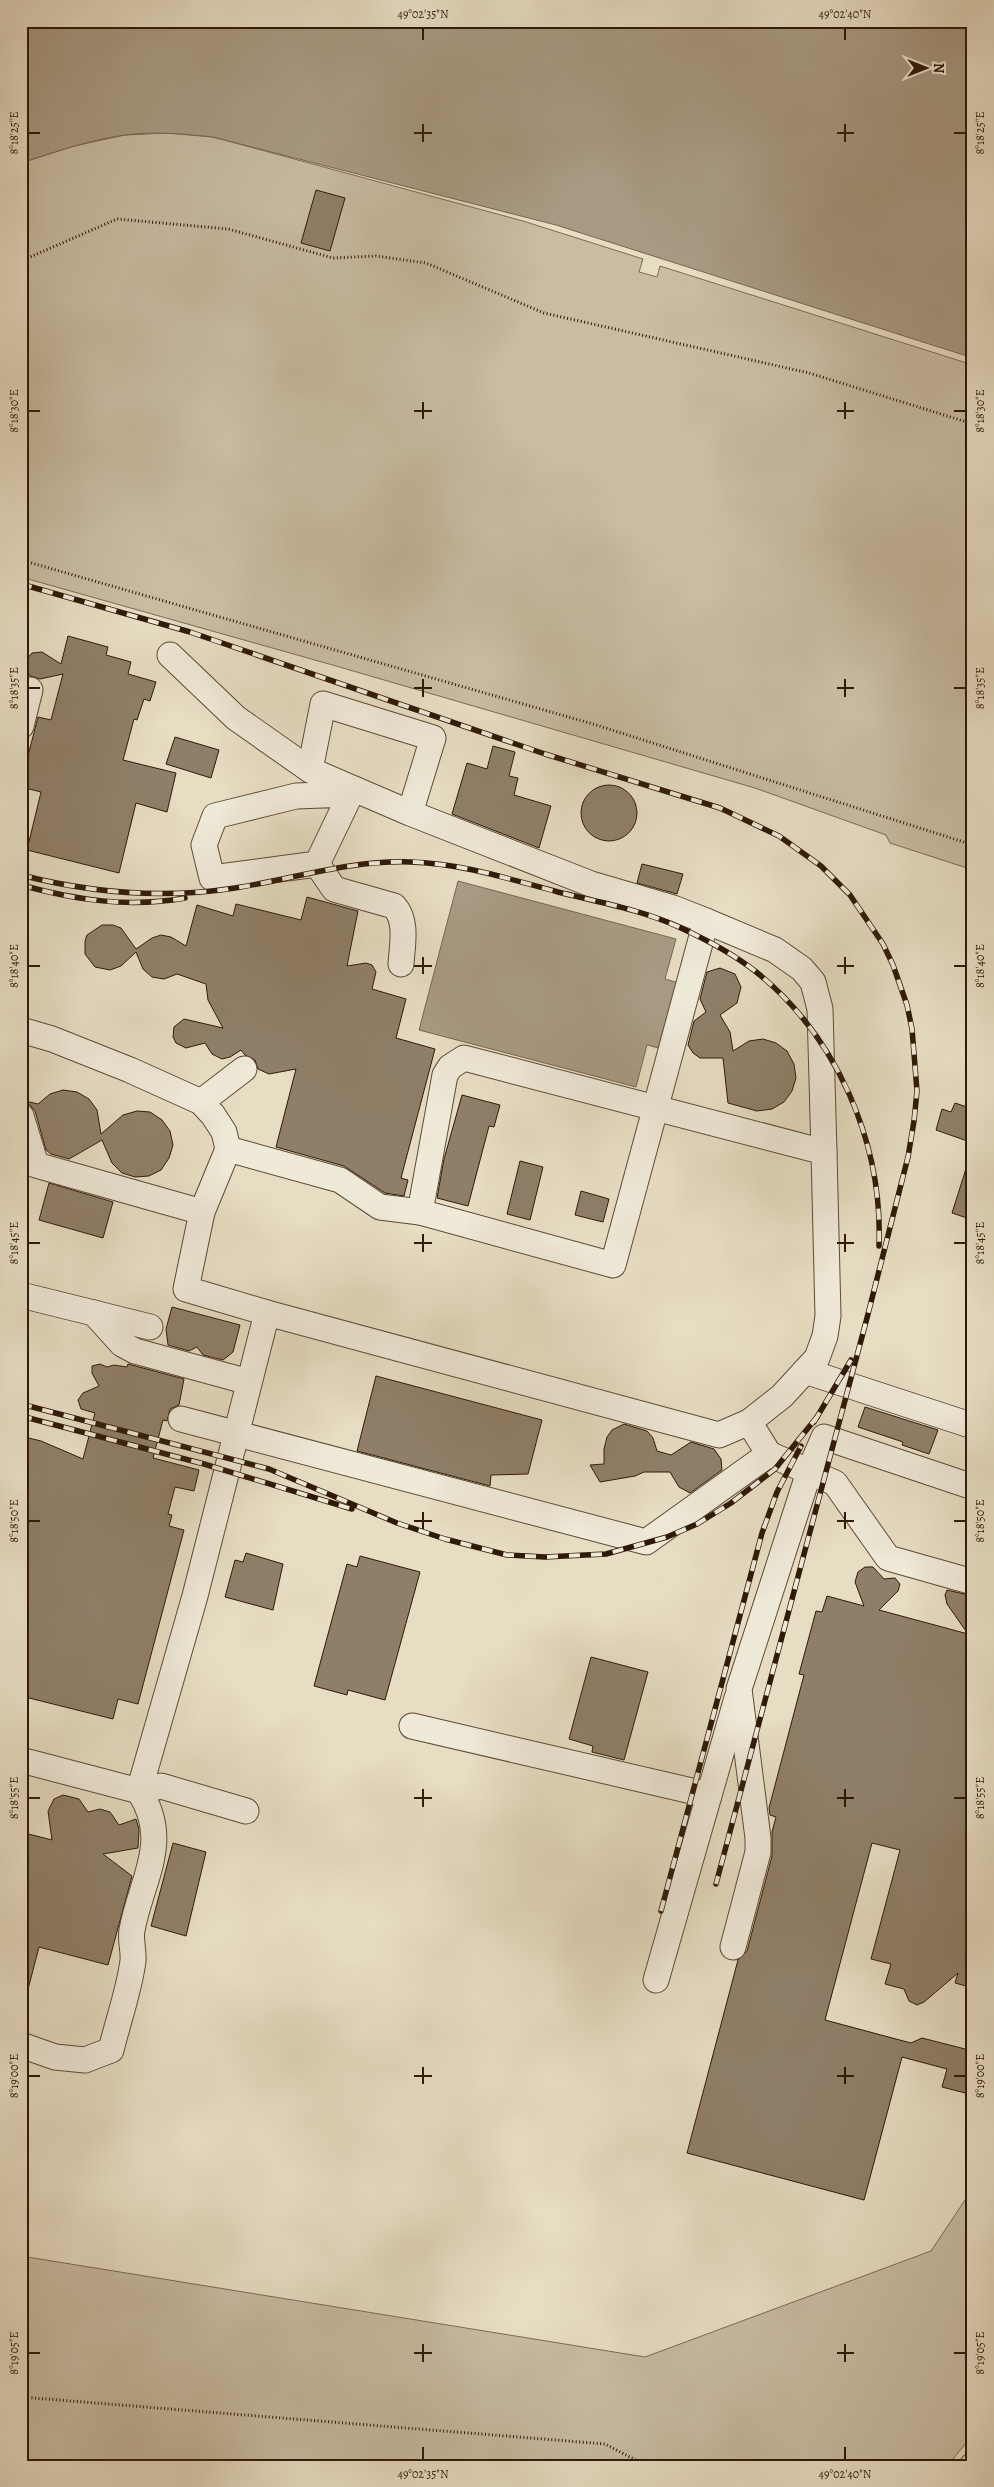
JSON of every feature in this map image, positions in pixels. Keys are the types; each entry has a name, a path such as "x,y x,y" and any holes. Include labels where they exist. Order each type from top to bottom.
{"lane":[{"path":"21,1030 52,1038 201,1102 213,1115 224,1132 228,1149 202,1212 186,1289 267,1314 719,1435 749,1422 782,1396 818,1358 825,1336 828,1316 820,1009 813,982 802,969 775,950 706,921 673,908 591,884 352,791 310,770 236,718 170,655"},
{"path":"21,726 30,690"},
{"path":"310,770 323,704 433,738 410,813"},
{"path":"317,864 352,791"},
{"path":"317,864 212,878 204,845 215,816 296,796 352,791"},
{"path":"317,864 334,889 394,906 399,911 403,922 401,964"},
{"path":"228,1149 340,1180 380,1207 420,1212 613,1265 657,1109 706,921"},
{"path":"420,1212 445,1075 450,1067 464,1058 824,1152"},
{"path":"201,1102 244,1068"},
{"path":"21,1116 36,1165 202,1212"},
{"path":"21,1295 150,1327"},
{"path":"94,1313 115,1337 136,1351 249,1382"},
{"path":"21,2046 55,2056 85,2060 111,2050 133,1960 132,1932 155,1849 154,1827 148,1805 139,1791 195,1596 267,1314"},
{"path":"805,1371 973,1426"},
{"path":"181,1419 646,1542 769,1454"},
{"path":"749,1422 769,1454 835,1483 888,1558 973,1582"},
{"path":"656,1980 739,1689 809,1472 824,1437 973,1487"},
{"path":"733,1947 758,1852 758,1838 739,1689"},
{"path":"412,1726 709,1795"},
{"path":"21,1760 139,1791 161,1786 246,1811"}],"path":[{"path":"21,261 117,219 228,229 333,258 376,256 426,263 544,313 809,373 973,424"},
{"path":"21,560 593,724 973,845"},
{"path":"21,2397 605,2444 647,2466"}],"shaded area":[{"path":"21,21 973,21 973,358 556,225 213,137 158,133 125,135 85,143 21,163"},
{"path":"167,133 213,137 523,221 643,259 639,272 657,277 660,266 973,365 973,870 890,843 886,835 755,788 21,577 21,163 74,146 125,135"},
{"path":"458,881 676,939 665,979 683,984 666,1050 647,1045 636,1087 419,1030"},
{"path":"973,2188 973,2435 947,2466 21,2466 21,2256 645,2357 931,2251"}],"building":[{"path":"316,190 345,198 330,251 301,243"},
{"path":"68,636 108,647 106,655 131,662 128,674 156,682 150,701 144,699 137,720 134,719 123,760 176,773 167,812 136,803 119,873 27,850 41,792 21,787 21,783 38,717 51,720 63,674 40,679 30,676 27,671 26,660 32,653 42,652 61,664"},
{"path":"175,737 219,750 211,778 166,764"},
{"path":"493,746 515,752 509,776 518,778 514,795 551,806 539,848 452,814 467,763 487,769"},
{"path":"603,785 615,785 629,793 637,807 635,824 629,833 615,841 603,841 593,836 586,829 581,819 581,807 586,797 593,790"},
{"path":"642,864 683,874 677,894 637,883"},
{"path":"307,897 358,911 347,966 366,963 372,965 376,972 372,989 406,999 396,1038 435,1049 401,1178 408,1180 404,1196 385,1193 344,1166 276,1147 296,1069 269,1074 258,1069 255,1060 245,1055 241,1050 230,1057 222,1059 212,1054 205,1043 186,1048 176,1043 173,1037 174,1027 184,1019 223,1028 208,1000 206,984 177,974 164,979 152,977 143,969 136,952 121,966 110,970 95,967 85,954 87,935 102,925 113,925 121,928 136,949 152,938 161,935 171,937 186,946 197,905 233,916 236,904 301,920"},
{"path":"720,968 735,974 741,987 737,1003 720,1015 730,1032 733,1051 749,1041 763,1039 776,1043 787,1051 794,1064 796,1078 792,1091 784,1102 772,1109 757,1111 728,1103 723,1058 700,1058 693,1053 688,1045 694,1021 706,1012 700,999 707,972"},
{"path":"63,1090 77,1092 89,1099 97,1110 101,1134 123,1115 137,1111 150,1112 162,1120 170,1131 173,1145 169,1158 161,1170 149,1176 135,1177 122,1173 112,1163 102,1140 69,1159 51,1154 46,1150 35,1111 30,1105 21,1100 38,1104 50,1094"},
{"path":"462,1095 500,1105 494,1127 489,1126 468,1206 437,1198 444,1159"},
{"path":"955,1103 973,1109 973,1143 936,1130 942,1109 951,1112"},
{"path":"970,1156 973,1156 973,1198 967,1218 952,1213"},
{"path":"520,1161 543,1167 530,1220 507,1214"},
{"path":"49,1183 113,1202 103,1238 39,1220"},
{"path":"581,1191 609,1199 603,1222 575,1215"},
{"path":"172,1307 240,1325 233,1352 223,1360 203,1355 197,1347 189,1351 168,1345 166,1329"},
{"path":"100,1364 107,1367 114,1365 127,1367 128,1364 184,1379 179,1405 170,1409 167,1421 163,1420 153,1458 199,1470 194,1491 175,1487 168,1514 172,1515 169,1526 184,1530 138,1704 118,1699 113,1719 21,1696 21,1436 41,1441 83,1459 95,1413 81,1409 78,1400 83,1393 99,1386 92,1373 92,1366"},
{"path":"376,1376 542,1420 528,1474 491,1475 490,1486 357,1451"},
{"path":"865,1407 938,1430 929,1454 902,1445 903,1442 858,1427"},
{"path":"624,1424 647,1431 653,1438 657,1451 671,1455 691,1442 714,1449 721,1459 722,1470 690,1493 679,1487 670,1472 644,1472 635,1476 600,1482 590,1465 604,1464 604,1449 607,1437 612,1430"},
{"path":"246,1553 283,1564 273,1610 225,1597 235,1560 243,1562"},
{"path":"360,1556 420,1572 385,1700 348,1690 347,1695 314,1686 347,1564 357,1567"},
{"path":"865,1567 873,1567 884,1579 895,1578 900,1584 898,1591 879,1610 968,1634 947,1604 945,1595 947,1590 973,1596 967,1609 973,1635 973,1988 955,1983 958,1973 924,2002 917,2005 909,2001 904,1989 885,1984 891,1964 871,1959 900,1850 872,1843 825,2020 911,2043 922,2038 973,2051 973,2095 942,2087 947,2069 902,2057 864,2200 687,2153 738,1960 747,1951 772,1856 772,1832 776,1817 770,1815 769,1808 804,1675 799,1674 816,1611 822,1612 827,1596 864,1606 855,1582 858,1572"},
{"path":"591,1657 648,1672 624,1760 592,1752 593,1746 569,1739"},
{"path":"63,1795 79,1799 88,1812 100,1809 110,1812 119,1825 136,1819 139,1829 138,1848 103,1854 132,1876 108,1965 39,1947 26,1997 21,1997 21,1832 52,1840 48,1811 54,1799"},
{"path":"173,1843 206,1852 186,1936 151,1926"}],"railway":[{"path":"21,584 190,632 545,754 720,808 779,836 821,866 850,895 883,944 893,965 907,1005 912,1029 917,1091 908,1157 716,1884"},
{"path":"21,875 100,890 181,893 235,888 366,864 388,862 429,863 484,872 620,907 666,922 720,948 755,971 784,997 810,1027 831,1059 849,1094 863,1131 873,1169 878,1207 879,1246"},
{"path":"21,885 62,895 102,901 143,902 185,898"},
{"path":"814,1422 851,1360"},
{"path":"21,1404 269,1469 397,1523 445,1539 507,1555 545,1557 606,1554 667,1537 697,1524 731,1503 775,1469 817,1417"},
{"path":"21,1416 204,1464 352,1509"},
{"path":"661,1911 762,1533 777,1492 801,1446"}]}
